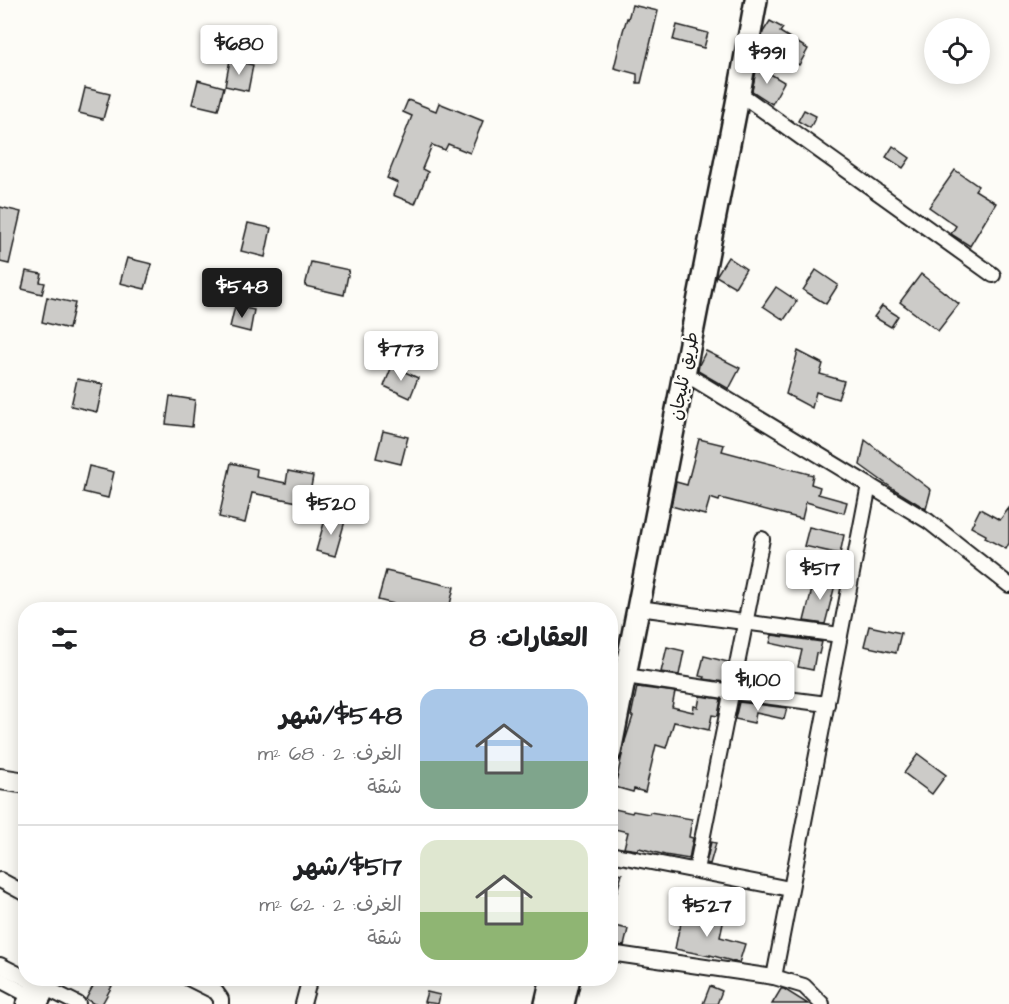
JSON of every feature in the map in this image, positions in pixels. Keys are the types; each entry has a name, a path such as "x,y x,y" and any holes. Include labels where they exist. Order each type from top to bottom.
{"main road":[{"name":"طريق ثليجان","path":"618,714 756,0"},
{"path":"0,779 18,782"},
{"path":"546,1004 550,986"},
{"path":"563,1004 567,986"}],"street":[{"path":"739,93 993,275"},
{"path":"684,373 928,521 1009,585"},
{"path":"774,977 869,485"},
{"path":"696,870 762,539"},
{"path":"639,608 840,635"},
{"path":"626,676 826,704"},
{"path":"618,855 790,888"},
{"path":"0,880 18,890"},
{"path":"618,954 774,977 804,986 822,1004"},
{"path":"0,965 18,977"},
{"path":"0,980 18,985"},
{"path":"22,986 78,1004"},
{"path":"204,986 216,992 221,999 221,1004"},
{"path":"303,1004 308,986"}],"building":[{"path":"632,5 658,11 641,83 637,83 637,74 614,68"},
{"path":"770,21 783,28 780,32 808,49 799,65 761,42 763,32"},
{"path":"677,25 708,33 704,48 673,40"},
{"path":"230,60 253,65 248,91 225,86"},
{"path":"757,66 784,82 772,104 752,91"},
{"path":"198,80 224,87 218,110 192,104"},
{"path":"85,88 110,94 103,119 79,113"},
{"path":"408,100 436,111 439,103 483,121 470,153 448,144 445,150 432,145 422,169 428,172 415,204 393,195 398,183 387,178 412,116 403,112"},
{"path":"804,110 816,116 810,128 798,121"},
{"path":"893,146 910,158 903,168 886,157"},
{"path":"955,170 978,186 975,190 996,203 970,246 951,234 956,226 929,207"},
{"path":"0,207 21,212 9,264 0,262"},
{"path":"248,223 271,228 265,257 241,251"},
{"path":"728,257 746,269 735,287 716,276"},
{"path":"127,258 152,264 145,289 120,283"},
{"path":"311,262 349,270 344,295 305,286"},
{"path":"816,270 838,285 826,304 803,290"},
{"path":"26,271 42,274 40,282 45,283 42,294 22,289"},
{"path":"921,274 959,304 938,331 900,302"},
{"path":"776,287 797,301 784,320 763,306"},
{"path":"47,297 75,303 69,329 42,322"},
{"path":"235,306 254,310 250,332 230,327"},
{"path":"882,306 898,316 891,327 874,317"},
{"path":"706,351 740,368 729,389 698,371"},
{"path":"798,351 823,364 820,374 844,381 838,399 816,392 812,408 786,394"},
{"path":"392,366 418,378 410,398 384,386"},
{"path":"77,379 103,384 97,412 71,406"},
{"path":"170,396 195,400 192,427 166,424"},
{"path":"383,431 408,437 401,464 376,458"},
{"path":"699,439 724,445 722,451 813,475 811,484 820,487 818,494 847,502 844,513 806,502 802,519 720,498 719,501 710,498 705,515 671,506 676,482 687,485"},
{"path":"865,440 931,490 926,509 860,465"},
{"path":"231,463 257,469 256,477 286,483 288,471 313,476 308,504 252,493 245,523 219,517"},
{"path":"89,466 114,472 108,498 83,492"},
{"path":"1009,508 1009,543 1006,549 985,538 986,535 971,527 980,509 1000,520"},
{"path":"326,516 345,521 335,556 316,551"},
{"path":"809,527 844,535 840,554 804,546"},
{"path":"386,571 454,587 451,602 378,600"},
{"path":"815,577 836,581 825,624 804,621"},
{"path":"869,626 901,633 896,653 864,646"},
{"path":"772,635 822,642 819,654 816,653 813,670 798,667 802,650 770,643"},
{"path":"667,647 684,651 679,675 661,672"},
{"path":"704,656 728,662 724,682 699,676"},
{"path":"746,666 754,667 750,685 742,684"},
{"path":"637,687 675,692 672,707 693,712 694,706 698,707 700,696 721,699 718,716 712,715 709,730 674,722 666,748 656,745 645,792 634,789 633,792 618,788 618,773 633,716 631,716"},
{"path":"739,702 787,708 784,719 756,713 754,723 735,719"},
{"path":"918,754 946,775 932,794 904,773"},
{"path":"618,810 692,819 689,837 693,838 689,859 639,848 638,850 624,848 628,832 618,830"},
{"path":"711,842 716,843 710,864 706,863"},
{"path":"618,873 622,874 618,888"},
{"path":"682,912 724,919 720,937 745,944 739,963 675,949"},
{"path":"618,927 628,929 624,946 618,945"},
{"path":"93,986 112,986 102,1004 94,1004 86,999"},
{"path":"710,986 722,991 717,1004 703,1004"},
{"path":"781,989 784,989 808,1004 772,1004"},
{"path":"427,992 440,995 438,1004 424,1002"}]}
